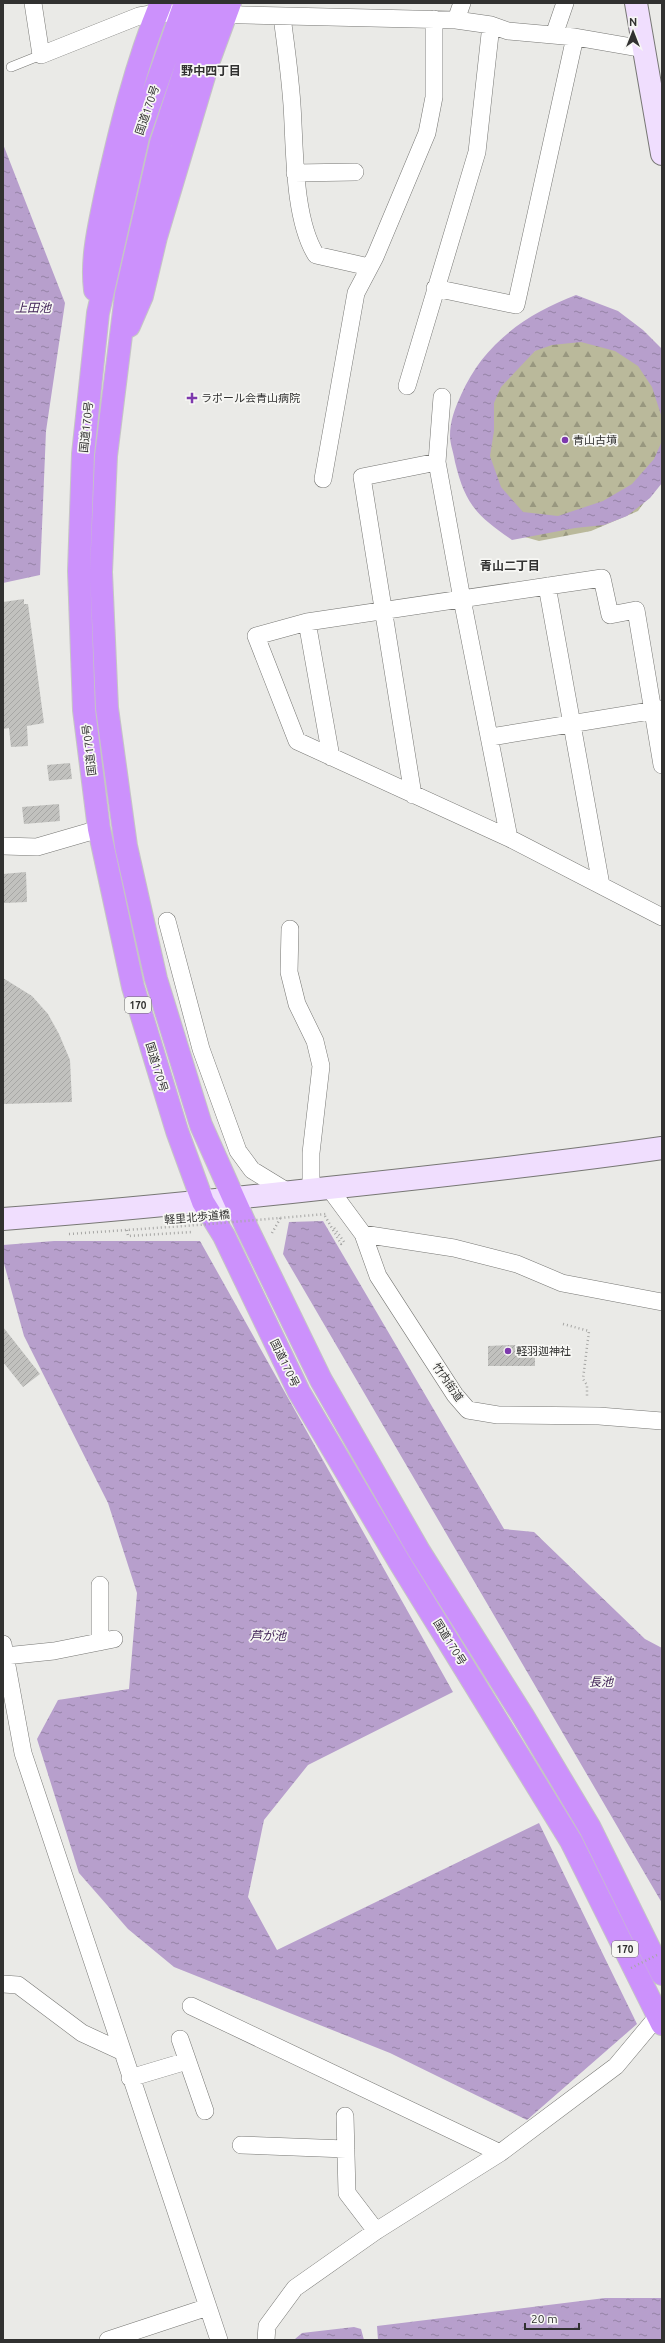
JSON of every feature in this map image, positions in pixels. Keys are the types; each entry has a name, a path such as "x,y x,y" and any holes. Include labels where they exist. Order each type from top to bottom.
{"highway":[{"path":"98,313 93,274 100,222 122,124 159,8"},
{"name":"国道170号","path":"205,9 138,137 98,313 82,454 79,572 84,710 99,829 133,987 177,1131 203,1202 224,1236 299,1392 400,1563 563,1828 661,2017"},
{"name":"国道170号","path":"205,9 161,143 126,295 106,456 101,572 107,708 126,846 156,979 202,1125 234,1198 321,1380 419,1551 590,1828 659,1965"}],"street":[{"path":"33,3 41,55 159,8 255,9 282,16 456,20 491,25 508,31 575,37 644,49"},
{"path":"456,20 462,3"},
{"path":"554,35 565,3"},
{"path":"636,3 662,154"},
{"path":"282,16 292,104 295,173 308,244 316,255 369,267"},
{"path":"323,479 356,293 369,267 427,133 434,97 434,20"},
{"path":"407,386 477,152 491,25"},
{"path":"436,288 516,305 575,37"},
{"path":"295,173 355,172"},
{"path":"442,397 437,462 462,599 510,838"},
{"path":"413,795 362,477 437,462"},
{"path":"662,765 657,710 636,610 610,615 602,578 307,622 256,636 297,741 510,838 662,917"},
{"path":"547,586 601,885"},
{"path":"307,622 330,757"},
{"path":"490,737 657,710"},
{"path":"3,846 37,847 99,829"},
{"path":"167,921 202,1049 238,1151 252,1170 288,1192"},
{"path":"290,929 289,972 297,1004 315,1041 321,1066 311,1153 320,1189"},
{"path":"3,1218 110,1211 203,1202 541,1165 662,1148"},
{"name":"竹内街道","path":"320,1189 363,1234 378,1276 455,1395 468,1410 498,1415 590,1416 662,1421"},
{"path":"363,1234 454,1248 517,1264 562,1283 662,1302"},
{"path":"100,1585 107,1641 4,1650 23,1753 130,2078 219,2340"},
{"path":"3,1984 18,1985 82,2033 121,2051"},
{"path":"191,2006 500,2154"},
{"path":"266,2340 267,2326 295,2288 376,2231 500,2154 616,2066 661,2017"},
{"path":"180,2039 205,2111"},
{"path":"130,2078 187,2060"},
{"path":"344,2116 347,2193 376,2231"},
{"path":"241,2145 346,2149"},
{"path":"108,2340 208,2307"}],"lane":[{"path":"11,67 41,55"}],"path":[{"name":"軽里北歩道橋","path":"69,1234 198,1225 281,1217 325,1215 341,1244 344,1242"},
{"path":"269,1240 281,1217"},
{"path":"127,1230 128,1236 192,1232"},
{"path":"563,1324 589,1331 583,1379 587,1385 587,1401 590,1416"},
{"path":"631,1968 659,1965"}],"green space":[{"path":"556,336 636,350 662,402 662,477 638,511 591,531 539,541 507,532 485,493 492,381"}],"water":[{"name":"上田池","path":"3,144 65,303 46,431 40,575 3,583"},
{"path":"576,295 618,311 643,330 661,348 662,418 652,387 638,366 615,351 581,342 552,345 535,351 501,387 494,403 494,431 490,456 501,487 523,512 558,516 603,501 632,484 654,459 662,441 662,483 650,498 627,516 604,525 575,528 512,540 481,516 468,499 463,489 451,446 450,430 452,420 459,400 470,377 494,346 508,333 540,311"},
{"name":"長池","path":"323,1221 504,1529 534,1532 645,1639 662,1648 662,1903 283,1254 289,1222"},
{"name":"芦が池","path":"54,1241 200,1241 453,1692 308,1765 264,1820 248,1897 277,1950 539,1823 637,2024 527,2120 390,2053 174,1967 128,1929 79,1873 37,1739 58,1700 129,1689 137,1593 108,1503 24,1336 3,1260 3,1245"},
{"path":"605,2298 662,2298 662,2340 378,2340 377,2326"},
{"path":"354,2327 361,2329 364,2340 295,2339 302,2333"}],"building":[{"path":"24,599 24,604 28,604 44,723 27,726 28,746 11,747 9,728 3,729 3,602"},
{"path":"70,763 72,779 49,781 47,765"},
{"path":"59,804 60,821 24,824 22,807"},
{"path":"26,872 27,902 3,903 3,874"},
{"path":"3,978 32,996 48,1014 59,1034 70,1060 72,1102 3,1104"},
{"path":"3,1327 40,1374 23,1387 3,1362"},
{"path":"513,1345 535,1347 535,1366 488,1366 488,1346"}],"place":[{"name":"ラポール会青山病院","path":"192,398"},
{"name":"青山古墳","path":"565,440"},
{"name":"軽羽迦神社","path":"508,1351"}],"district":[{"name":"野中四丁目","path":"211,70"},
{"name":"青山二丁目","path":"510,565"}]}
